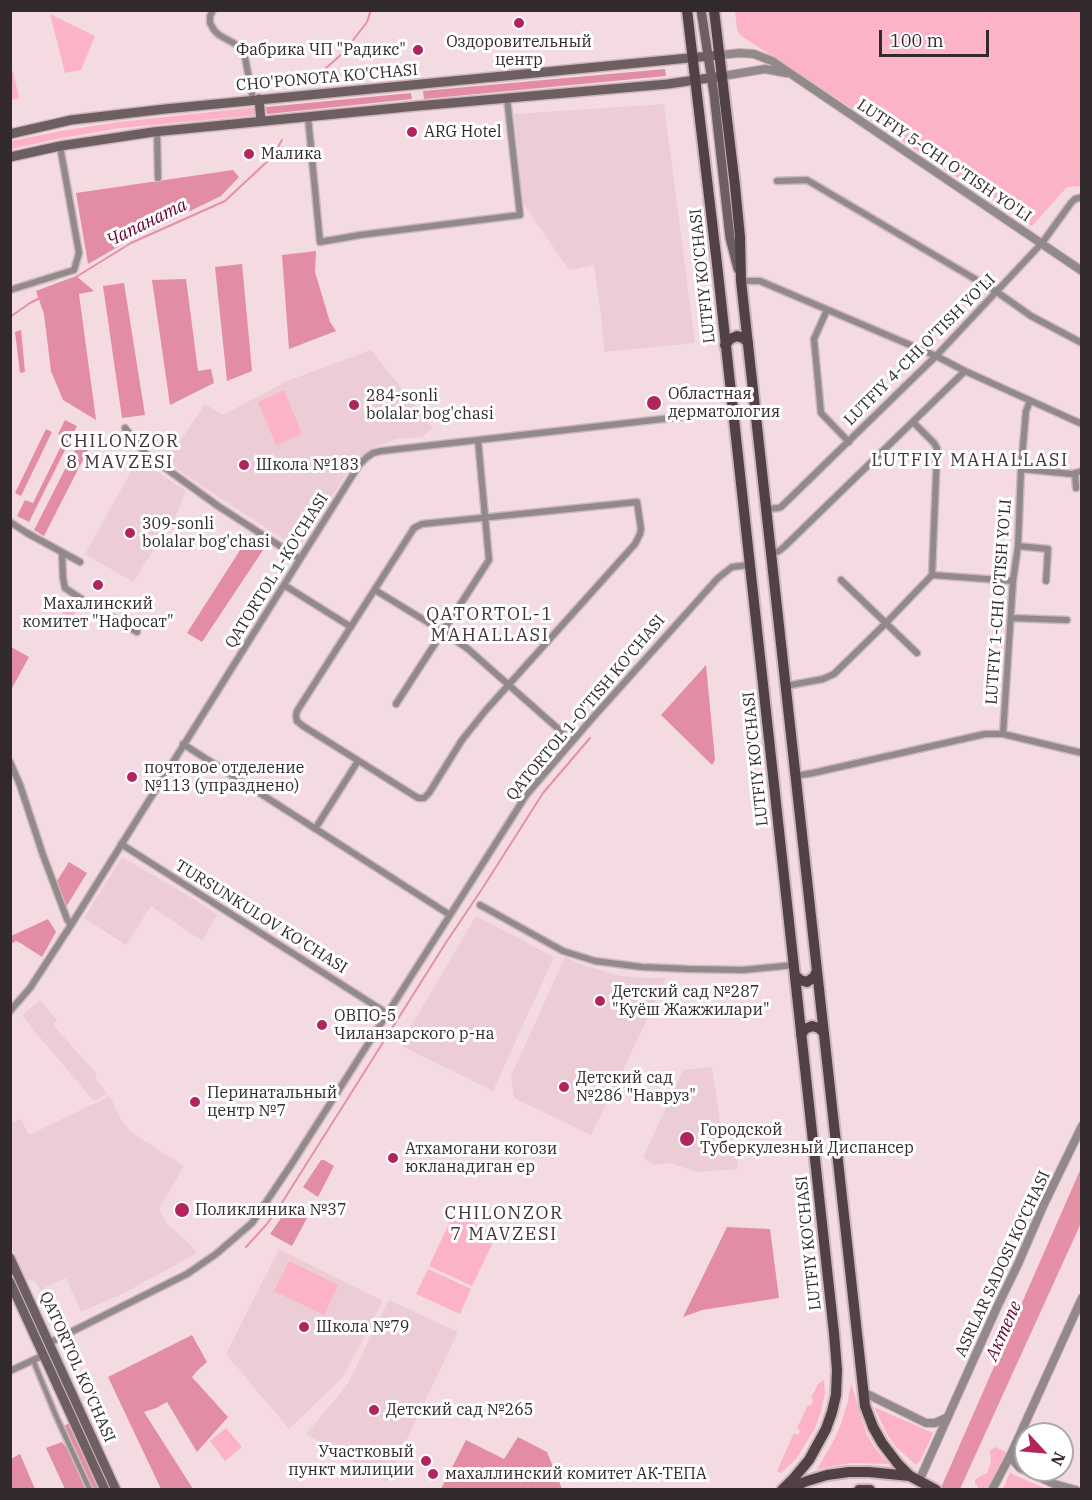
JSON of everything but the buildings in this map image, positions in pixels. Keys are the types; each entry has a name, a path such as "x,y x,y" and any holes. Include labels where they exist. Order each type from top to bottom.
{"main road":[{"name":"LUTFIY KO'CHASI","path":"687,10 834,1333 837,1386 830,1420 803,1467 784,1490"},
{"path":"701,10 708,56 717,77 740,237 741,281 865,1406 877,1435 898,1464 915,1482"},
{"path":"714,10 720,55 717,77"},
{"name":"CHO'PONOTA KO'CHASI","path":"10,134 71,120 110,115 720,55"},
{"path":"10,157 60,146 157,131 668,84 717,77"},
{"path":"414,85 417,106"},
{"path":"256,100 261,121"},
{"path":"725,345 737,336 748,342"},
{"path":"794,970 800,980 807,982 814,977 817,971"},
{"path":"801,1035 805,1029 812,1026 824,1033"},
{"name":"QATORTOL KO'CHASI","path":"10,1258 105,1490"},
{"name":"QATORTOL KO'CHASI","path":"10,1282 47,1349 116,1490"},
{"path":"784,1490 827,1475 849,1472 875,1472 935,1489"},
{"path":"859,1490 870,1490"}],"street":[{"path":"213,10 210,16 213,30 237,45 245,57 256,100"},
{"name":"LUTFIY 5-CHI O'TISH YO'LI","path":"720,55 754,54 772,61 1082,271"},
{"path":"717,77 765,69 790,74"},
{"path":"308,117 320,242 520,215 507,98"},
{"path":"157,131 158,178"},
{"path":"10,290 74,270 79,253 60,146"},
{"path":"777,181 807,180 997,292 1031,316 1082,343"},
{"name":"LUTFIY 4-CHI O'TISH YO'LI","path":"766,509 781,507 849,442 997,292 1042,243 1071,203 1075,199 1082,198"},
{"path":"741,281 760,281 936,356 1082,424"},
{"path":"827,310 814,339 821,412 849,442"},
{"path":"771,554 784,547 965,371"},
{"name":"LUTFIY 1-CHI O'TISH YO'LI","path":"1003,734 1013,581 1018,546 1020,469 1026,411 1030,401"},
{"name":"QATORTOL 1-KO'CHASI","path":"10,1011 30,988 71,925 300,559 361,463 369,455 381,451 732,411"},
{"path":"786,686 830,677 834,674 932,575 937,448 934,442 913,422"},
{"path":"125,428 146,454 218,506 300,559"},
{"path":"396,704 489,560 478,440"},
{"path":"1020,469 1078,472 1076,488"},
{"path":"638,502 641,529 635,544 469,730 429,793 424,798 418,798 303,726 297,721 297,711 414,528 422,524 486,518 638,502"},
{"path":"10,522 80,562"},
{"path":"1018,546 1048,549 1046,581"},
{"path":"62,552 65,588 137,632"},
{"name":"QATORTOL 1-O'TISH KO'CHASI","path":"10,1371 187,1274 216,1254 252,1223 527,794 718,578 732,567 749,565"},
{"path":"932,575 1013,581"},
{"path":"841,580 917,653"},
{"path":"284,585 351,627"},
{"path":"375,590 476,656 572,741"},
{"path":"1011,618 1066,620"},
{"path":"795,776 813,774 985,734 1003,734 1082,753"},
{"path":"183,744 450,915"},
{"path":"315,829 358,760"},
{"path":"10,762 71,925"},
{"name":"TURSUNKULOV KO'CHASI","path":"121,844 388,1014"},
{"path":"480,905 563,951 595,961 676,969 794,970"},
{"name":"ASRLAR SADOSI KO‘CHASI","path":"915,1482 949,1414 1082,1126"},
{"path":"992,1490 1012,1452 1082,1298"},
{"path":"33,1360 90,1490"},
{"path":"863,1392 932,1424 939,1422 949,1414"},
{"path":"1012,1452 1014,1461"},
{"path":"1004,1469 1014,1466"},
{"path":"1050,1482 1076,1490"}],"shaded area":[{"path":"735,11 1081,11 1081,186 1067,187 1032,226 740,35"},
{"path":"50,14 95,36 81,70 65,73"},
{"path":"665,69 666,76 424,99 423,91"},
{"path":"13,71 19,98 11,100 11,72"},
{"path":"411,93 412,99 267,114 266,107"},
{"path":"664,104 695,343 604,352 594,265 569,270 523,203 514,114"},
{"path":"257,107 258,115 120,128 11,149 11,141 61,131 119,122"},
{"path":"233,170 239,177 221,196 128,241 88,264 76,193"},
{"path":"316,251 315,272 330,322 336,331 289,349 282,255"},
{"path":"242,264 252,371 227,381 215,267"},
{"path":"76,276 94,291 79,294 96,420 63,400 51,371 44,314 36,291"},
{"path":"186,279 198,371 211,369 214,383 170,405 152,280"},
{"path":"124,283 145,415 122,418 103,286"},
{"path":"21,330 25,372 20,373 15,332"},
{"path":"371,350 433,428 422,437 396,439 375,447 354,462 298,549 166,462 205,404 223,415 287,381"},
{"path":"284,390 302,434 276,445 258,402"},
{"path":"65,420 77,426 29,522 17,516 25,500 33,503 65,438 58,434"},
{"path":"46,429 52,432 21,496 15,493"},
{"path":"81,438 92,442 44,536 34,530"},
{"name":"309-sonli bolalar bog'chasi","path":"138,459 186,491 177,513 133,582 85,554"},
{"path":"249,536 265,547 202,642 187,633"},
{"path":"65,600 78,607 72,618 59,611"},
{"path":"11,647 29,657 11,690"},
{"path":"706,665 715,760 712,765 661,715"},
{"path":"122,857 217,915 202,941 151,906 126,945 84,918"},
{"path":"69,862 87,873 66,907 57,881"},
{"path":"476,916 554,957 493,1091 400,1045"},
{"path":"48,919 56,932 42,957 16,941 11,944 11,936"},
{"path":"565,957 621,976 666,978 591,1135 514,1098 511,1076"},
{"path":"40,1000 57,1020 53,1025 96,1073 96,1079 107,1094 94,1101 22,1015"},
{"path":"712,1067 724,1148 737,1149 738,1169 698,1172 669,1163 655,1165 643,1158 683,1070"},
{"path":"110,1096 120,1118 131,1132 184,1166 159,1209 167,1224 197,1253 124,1293 81,1312 66,1278 40,1290 36,1281 26,1280 11,1245 11,1124 21,1119 29,1135"},
{"path":"321,1160 334,1166 318,1197 303,1187"},
{"path":"1081,1168 1081,1223 960,1489 940,1490"},
{"path":"288,1208 307,1218 292,1246 270,1234"},
{"path":"454,1213 497,1234 472,1286 429,1266"},
{"path":"727,1227 770,1229 779,1298 702,1310 683,1317"},
{"name":"Школа №79","path":"279,1249 383,1301 343,1377 289,1429 226,1354"},
{"path":"289,1261 338,1285 324,1315 274,1291"},
{"path":"428,1269 471,1289 460,1314 416,1294"},
{"name":"Детский сад №265","path":"389,1300 458,1332 387,1481 306,1434 347,1385"},
{"path":"192,1335 207,1362 192,1377 228,1417 197,1452 167,1402 144,1412 193,1489 161,1489 108,1377"},
{"path":"824,1380 825,1393 815,1428 796,1459 781,1473 777,1471 794,1433 798,1435 800,1430 797,1428 808,1405 811,1406 813,1400 811,1398 818,1384"},
{"path":"851,1383 866,1433 874,1447 889,1464 851,1463 817,1469 841,1424"},
{"path":"874,1407 933,1433 916,1465 895,1446"},
{"path":"69,1423 100,1489 65,1489 46,1448 62,1442 65,1446 71,1444 64,1426"},
{"path":"226,1428 242,1447 225,1461 210,1441"},
{"path":"518,1437 547,1452 562,1489 441,1489 466,1440 504,1459"},
{"path":"995,1447 1006,1452 988,1488 977,1489 975,1480 987,1473 991,1462 990,1450"},
{"path":"20,1454 35,1489 11,1489 11,1459"},
{"path":"1010,1472 1014,1475 1014,1482 1030,1482 1047,1489 1003,1489"}],"waterway":[{"name":"Чапаната","path":"316,77 344,52 367,22 371,10"},
{"name":"Чапаната","path":"10,317 131,243 225,201 272,157 282,140"},
{"path":"246,1247 278,1209 543,793 590,738"}],"place":[{"name":"Оздоровительный центр","path":"519,23"},
{"name":"Фабрика ЧП \"Радикс\"","path":"418,50"},
{"name":"ARG Hotel","path":"412,132"},
{"name":"Малика","path":"249,154"},
{"name":"Областная дерматология","path":"654,403"},
{"name":"284-sonli bolalar bog'chasi","path":"354,405"},
{"name":"Школа №183","path":"244,465"},
{"name":"309-sonli bolalar bog'chasi","path":"130,533"},
{"name":"Махалинский комитет \"Нафосат\"","path":"98,585"},
{"name":"почтовое отделение №113 (упразднено)","path":"132,777"},
{"name":"Детский сад №287 \"Куёш Жажжилари\"","path":"600,1001"},
{"name":"ОВПО-5 Чиланзарского р-на","path":"322,1025"},
{"name":"Детский сад №286 \"Навруз\"","path":"564,1087"},
{"name":"Перинатальный центр №7","path":"195,1102"},
{"name":"Городской Туберкулезный Диспансер","path":"687,1139"},
{"name":"Атхамогани когози юкланадиган ер","path":"393,1158"},
{"name":"Поликлиника №37","path":"182,1210"},
{"name":"Школа №79","path":"304,1327"},
{"name":"Детский сад №265","path":"374,1410"},
{"name":"Участковый пункт милиции","path":"426,1461"},
{"name":"махаллинский комитет АК-ТЕПА","path":"433,1474"}],"district":[{"name":"CHILONZOR 8 MAVZESI","path":"120,452"},
{"name":"LUTFIY MAHALLASI","path":"970,461"},
{"name":"QATORTOL-1 MAHALLASI","path":"490,625"},
{"name":"CHILONZOR 7 MAVZESI","path":"504,1224"}],"water label":[{"name":"Актепе","path":"1004,1331"}]}
